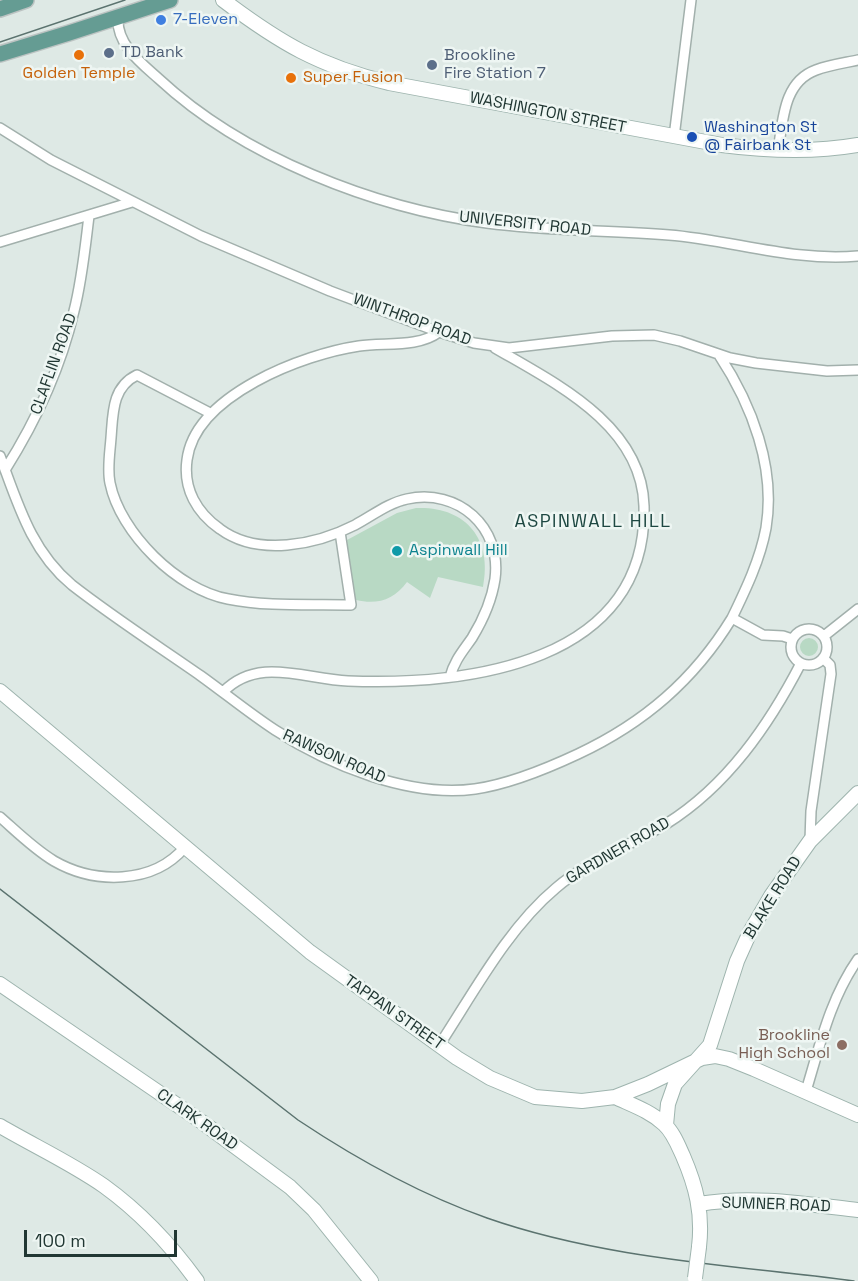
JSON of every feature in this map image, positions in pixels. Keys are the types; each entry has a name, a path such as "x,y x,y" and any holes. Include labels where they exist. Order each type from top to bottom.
{"main road":[{"path":"0,9 26,0"},
{"path":"0,54 170,0"}],"street":[{"name":"WASHINGTON STREET","path":"223,0 283,43 312,58 356,75 389,83 722,145 778,151 806,151 858,145"},
{"path":"675,137 691,0"},
{"name":"UNIVERSITY ROAD","path":"118,17 118,33 126,46 172,91 215,124 270,154 333,183 411,207 486,223 574,231 669,235 791,253 831,257 858,256"},
{"path":"778,151 785,109 795,85 814,71 858,60"},
{"name":"WINTHROP ROAD","path":"0,128 51,160 201,236 267,265 439,332 493,347 515,348 590,338 642,335 672,339 719,355 756,363 791,368 858,370"},
{"path":"0,242 132,202"},
{"name":"CLAFLIN ROAD","path":"5,470 33,420 68,335 78,292 89,216"},
{"path":"439,332 420,341 351,348 298,363 236,393 210,413 192,440 186,466 190,496 200,512 230,535 251,542 264,544 307,542 340,532 390,504 416,497 448,501 469,510 487,532 494,549 494,583 483,618 456,661 450,677"},
{"path":"223,692 245,676 265,671 347,681 450,677 520,662 566,643 588,630 605,615 620,594 636,561 644,531 644,502 640,477 631,457 615,434 590,410 569,393 493,347"},
{"name":"RAWSON ROAD","path":"0,456 16,503 31,535 46,558 62,576 78,590 284,735 360,772 398,784 423,789 477,789 553,765 626,727 663,701 695,670 732,618 762,545 766,523 767,483 757,433 737,387 719,355"},
{"path":"210,413 137,375 126,382 116,397 111,439 110,481 113,493 129,526 160,562 199,590 227,599 351,605 340,532"},
{"path":"824,636 858,609"},
{"path":"732,618 760,634 792,639"},
{"path":"808,629 820,632 824,636 827,648 823,658 813,664 801,663 793,655 792,639 797,633 808,629"},
{"name":"BLAKE ROAD","path":"666,1125 670,1094 675,1084 710,1045 737,960 750,932 771,896 810,841 811,811 831,674 830,664 823,658"},
{"name":"GARDNER ROAD","path":"440,1044 521,923 543,899 578,872 636,841 689,807 717,782 770,719 801,663"},
{"name":"TAPPAN STREET","path":"0,691 310,952 457,1058 490,1078 535,1097 574,1101 615,1097 693,1062 709,1057 723,1057 806,1090 858,1115"},
{"path":"810,841 858,793"},
{"path":"0,817 55,861 78,872 101,876 128,876 155,870 175,858 185,847"},
{"path":"806,1090 831,1008 841,986 858,959"},
{"name":"CLARK ROAD","path":"0,984 202,1122 290,1187 314,1210 371,1281"},
{"path":"615,1097 646,1111 666,1125 677,1141 686,1162 696,1186 699,1204"},
{"path":"0,1126 107,1189 159,1235 197,1281"},
{"name":"SUMNER ROAD","path":"695,1280 699,1247 699,1204 798,1202 858,1210"}],"green space":[{"path":"416,508 449,513 472,528 484,554 483,587 438,577 430,598 407,582 391,597 384,600 371,602 356,600 353,595 347,540 397,513"},
{"path":"805,638 813,638 818,643 816,654 805,656 800,651 800,643"}],"tram line":[{"path":"0,42 125,0"},
{"path":"0,889 298,1120 343,1149 413,1187 487,1218 577,1243 669,1259 854,1281"}],"place":[{"name":"7-Eleven","path":"161,20"},
{"name":"TD Bank","path":"109,53"},
{"name":"Golden Temple","path":"79,55"},
{"name":"Brookline Fire Station 7","path":"432,65"},
{"name":"Super Fusion","path":"291,78"},
{"name":"Washington St @ Fairbank St","path":"692,137"},
{"name":"Aspinwall Hill","path":"397,551"},
{"name":"Brookline High School","path":"842,1045"}],"district":[{"name":"ASPINWALL HILL","path":"593,522"}]}
